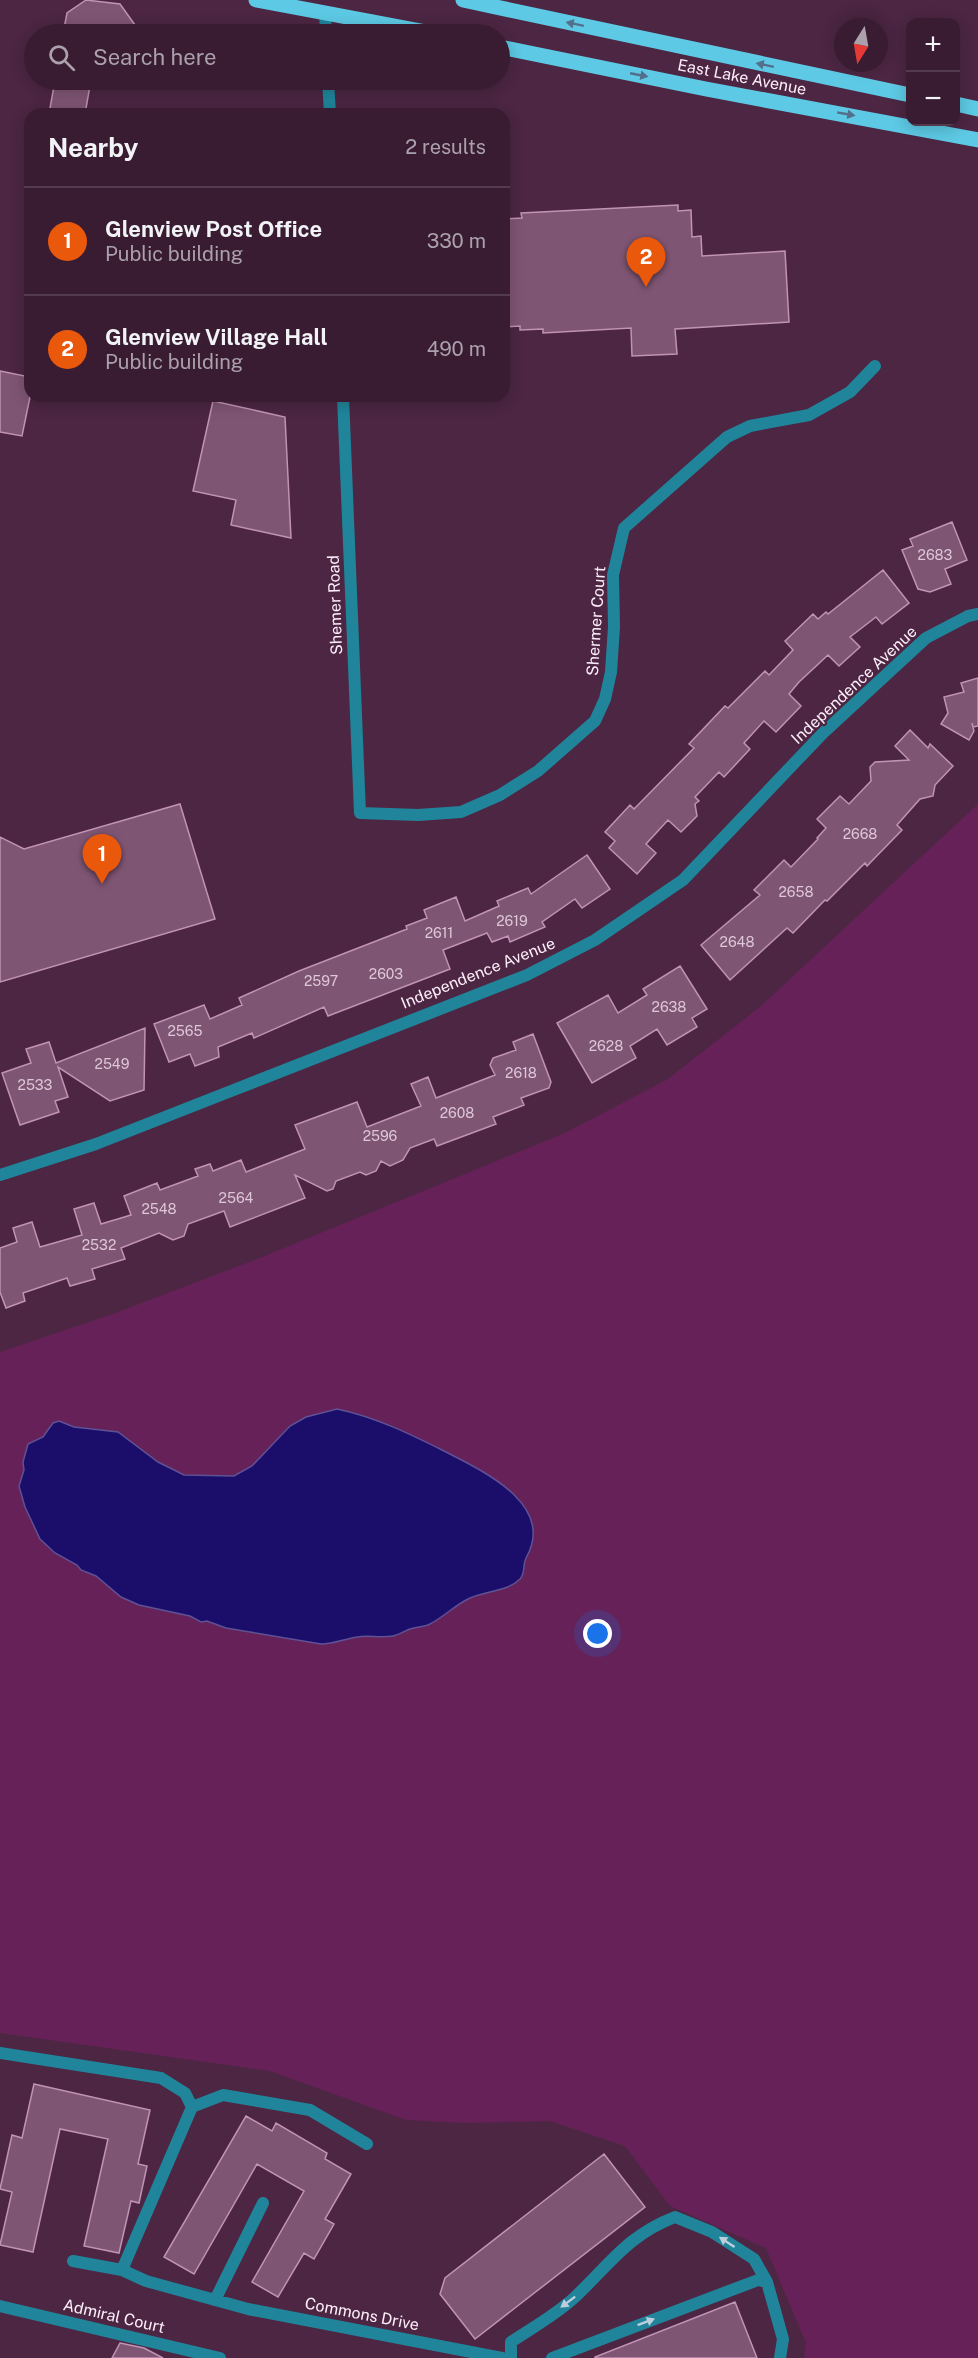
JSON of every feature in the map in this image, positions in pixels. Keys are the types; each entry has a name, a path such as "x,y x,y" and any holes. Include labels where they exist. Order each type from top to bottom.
{"main road":[{"path":"256,0 386,24"},
{"name":"East Lake Avenue","path":"463,0 906,94"},
{"name":"East Lake Avenue","path":"510,49 706,89 978,140"},
{"path":"960,105 978,109"}],"street":[{"path":"324,12 325,24"},
{"path":"329,90 330,108"},
{"name":"Shermer Court","path":"360,813 418,815 461,812 500,795 538,771 596,721 605,699 610,672 614,627 613,575 624,528 727,437 750,426 809,415 850,392 875,366"},
{"name":"Shemer Road","path":"343,402 360,813"},
{"name":"Independence Avenue","path":"0,1175 96,1144 527,975 595,940 683,880 823,733 926,638 968,616 978,614"},
{"path":"0,2053 161,2078 185,2093 192,2107"},
{"path":"122,2270 192,2107 223,2095 310,2110 367,2144"},
{"path":"215,2300 263,2203"},
{"path":"511,2358 511,2342 573,2299 630,2241 655,2225 675,2217 712,2232 754,2259 767,2282 783,2339 780,2358"},
{"name":"Commons Drive","path":"73,2261 122,2270 146,2281 248,2309 502,2358"},
{"path":"552,2358 758,2280 767,2282"},
{"name":"Admiral Court","path":"0,2306 220,2358"}],"shaded area":[{"path":"978,804 978,2358 804,2358 806,2343 766,2248 670,2206 625,2146 550,2121 465,2123 406,2120 270,2071 0,2033 0,1352 110,1315 252,1261 565,1133 668,1079 761,1006"},
{"path":"337,1409 378,1421 417,1438 476,1468 510,1491 523,1505 531,1521 533,1539 520,1579 508,1587 466,1600 428,1625 393,1636 361,1636 321,1644 226,1628 207,1621 201,1622 190,1616 139,1605 121,1597 96,1576 81,1570 77,1565 55,1553 40,1539 25,1507 19,1486 28,1444 43,1437 53,1423 59,1421 74,1427 118,1432 158,1462 184,1475 234,1476 252,1466 290,1426 306,1417"}],"building":[{"path":"86,0 120,4 134,24 65,24 67,13"},
{"path":"53,90 89,90 86,108 50,108"},
{"path":"678,205 678,211 691,210 692,237 701,236 702,256 785,251 789,322 675,329 677,354 632,356 631,328 543,333 543,329 520,330 520,326 510,327 510,219 522,218 521,213"},
{"path":"0,371 24,376 24,402 29,402 22,436 0,432"},
{"path":"213,402 285,417 291,538 231,525 236,500 193,491"},
{"path":"952,522 967,560 945,569 951,584 930,592 918,589 902,550 913,546 910,539"},
{"path":"883,570 909,603 882,624 876,617 850,637 860,647 839,666 828,655 799,682 789,694 801,706 776,732 764,721 744,743 750,749 724,777 719,772 695,797 699,801 695,804 697,816 681,832 668,820 646,844 656,853 637,874 609,848 615,841 605,832 630,805 634,809 694,748 689,744 725,706 728,708 765,671 769,675 793,650 785,641 813,614 818,619 826,612 828,614"},
{"path":"978,678 978,726 973,727 974,731 969,740 941,724 948,713 944,697 964,692 961,683"},
{"path":"910,730 928,748 930,744 953,766 935,785 933,796 920,799 897,825 902,830 867,866 865,863 793,933 787,928 730,980 701,945 760,895 754,890 784,860 791,867 818,839 826,828 817,819 840,796 849,804 871,781 870,767 875,762 909,760 895,746"},
{"path":"180,804 215,919 0,982 0,837 24,849"},
{"path":"587,855 610,889 582,908 575,899 542,922 545,927 510,942 508,936 492,942 487,933 443,950 450,969 328,1016 324,1007 254,1038 252,1033 218,1047 219,1057 195,1066 190,1054 169,1062 154,1024 204,1005 210,1019 242,1005 239,998 299,971 407,929 406,926 427,918 424,910 456,897 465,921 499,906 497,901 528,888 531,894"},
{"path":"680,966 707,1009 692,1018 697,1027 667,1045 657,1029 630,1046 636,1058 592,1083 557,1023 608,995 618,1013 647,995 643,989"},
{"path":"145,1028 144,1090 110,1101 58,1067 68,1097 55,1101 59,1112 20,1125 2,1073 31,1063 26,1049 49,1042 56,1063"},
{"path":"533,1034 551,1082 549,1088 521,1098 524,1105 493,1117 496,1124 437,1146 434,1139 410,1148 403,1160 390,1166 381,1161 376,1171 366,1175 360,1172 336,1181 333,1189 327,1191 295,1175 305,1198 230,1227 224,1211 188,1224 184,1236 173,1240 159,1233 121,1248 125,1259 92,1269 95,1279 70,1286 67,1278 23,1293 25,1301 6,1308 0,1292 0,1248 17,1242 13,1228 32,1222 40,1247 82,1235 74,1209 94,1203 101,1224 131,1215 124,1196 157,1183 160,1190 198,1176 195,1169 210,1164 213,1171 241,1160 246,1172 305,1149 295,1125 357,1102 367,1127 421,1106 411,1084 428,1077 436,1098 495,1075 490,1065 493,1058 516,1050 513,1042"},
{"path":"34,2084 150,2110 138,2164 147,2166 139,2203 131,2201 119,2253 84,2246 108,2139 60,2129 33,2252 0,2245 12,2192 0,2189 12,2135 22,2138"},
{"path":"246,2116 272,2131 276,2123 327,2153 325,2159 351,2174 325,2219 334,2224 314,2259 304,2253 278,2297 252,2282 304,2191 257,2164 194,2274 164,2257"},
{"path":"604,2154 645,2207 475,2339 440,2294 445,2278"},
{"path":"735,2302 757,2358 595,2358 595,2357"},
{"path":"120,2343 144,2348 163,2358 112,2358"}],"place":[{"name":"Glenview Village Hall","path":"646,287"},
{"name":"Glenview Post Office","path":"102,884"}]}
